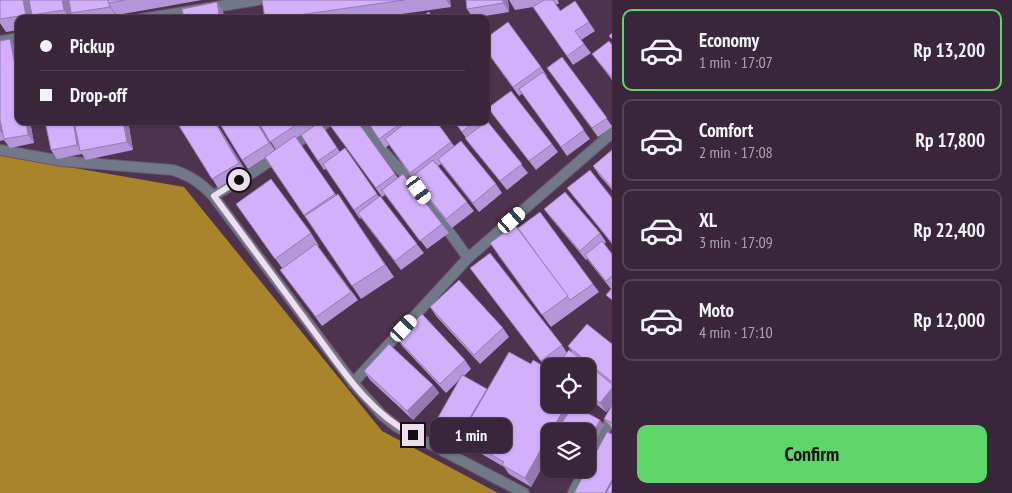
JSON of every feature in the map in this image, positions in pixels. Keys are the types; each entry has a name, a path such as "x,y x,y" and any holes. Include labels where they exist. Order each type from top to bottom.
{"street":[{"path":"166,15 258,0"},
{"path":"0,41 15,39"},
{"path":"214,196 323,125"},
{"path":"363,125 378,146 419,190 468,258"},
{"path":"353,384 468,258 612,132"},
{"path":"0,150 62,161 173,170 201,182 214,196 353,384 382,415 397,427 524,493"},
{"path":"596,448 612,417"},
{"path":"573,493 580,478"}],"shaded area":[{"path":"0,155 184,187 382,431 498,493 0,493"}],"building":[{"path":"0,0 23,0 26,15 15,15 15,17 0,19"},
{"path":"29,0 62,0 64,10 32,15"},
{"path":"69,0 108,0 110,7 71,13"},
{"path":"108,0 125,0 109,3"},
{"path":"262,0 404,0 298,15 264,15"},
{"path":"466,0 503,0 503,3 467,9"},
{"path":"544,0 553,0 560,11 575,1 589,22 575,31 584,44 567,56 533,7"},
{"path":"217,2 219,15 183,15 182,9"},
{"path":"508,22 541,67 513,87 490,55 490,35"},
{"path":"10,39 15,64 15,125 27,125 28,135 4,139 0,120 0,41"},
{"path":"609,41 612,45 612,78 592,54"},
{"path":"562,57 607,118 592,128 547,68"},
{"path":"543,72 584,130 561,147 519,89"},
{"path":"511,91 552,144 529,161 490,111 490,107"},
{"path":"46,125 74,125 77,145 51,150"},
{"path":"75,125 124,125 127,142 80,151"},
{"path":"178,125 216,125 239,163 212,179"},
{"path":"220,125 258,125 269,143 242,160"},
{"path":"260,125 296,125 270,142"},
{"path":"316,125 322,125 337,148 318,161 301,135"},
{"path":"330,125 360,125 395,174 376,188"},
{"path":"370,125 398,125 379,139"},
{"path":"403,125 439,125 451,142 410,173 385,139"},
{"path":"457,125 470,125 462,132"},
{"path":"482,125 490,125 522,164 500,181 465,138"},
{"path":"295,136 335,194 304,215 265,157"},
{"path":"461,141 496,184 473,203 438,159"},
{"path":"345,148 377,194 354,210 323,164"},
{"path":"612,150 612,188 593,166"},
{"path":"433,160 467,202 446,219 412,177"},
{"path":"590,170 612,198 612,243 567,188"},
{"path":"403,174 442,224 420,241 382,190"},
{"path":"271,179 311,233 275,259 236,204"},
{"path":"565,192 600,233 580,251 544,209"},
{"path":"338,194 385,265 352,286 305,216"},
{"path":"380,196 417,244 395,261 358,213"},
{"path":"540,212 593,284 570,300 518,228"},
{"path":"515,225 568,296 542,315 490,243"},
{"path":"602,241 612,254 612,276 606,281 585,255"},
{"path":"316,244 351,292 316,317 280,270"},
{"path":"490,253 562,345 545,358 541,358 541,361 470,268"},
{"path":"459,280 503,328 474,355 430,307"},
{"path":"612,288 612,300 606,295"},
{"path":"422,314 465,360 440,384 396,338"},
{"path":"587,324 612,344 612,382 596,369 596,358 583,358 568,346"},
{"path":"389,344 433,385 407,411 364,371"},
{"path":"569,350 579,358 562,358"},
{"path":"509,352 531,364 533,360 541,365 541,413 562,413 556,423 541,423 541,449 525,478 502,465 504,462 460,437"},
{"path":"596,371 612,384 612,388 600,403 596,400"},
{"path":"462,375 487,389 459,436 435,423"},
{"path":"612,405 612,423 604,419"},
{"path":"568,413 587,413 600,420 596,427 596,423 562,423"},
{"path":"607,432 612,434 612,480 605,493 574,493 582,478 596,478 596,452"},
{"path":"612,482 612,493 606,493"}],"route":[{"path":"239,180 214,196 353,384 382,415 397,427 413,435"}]}
